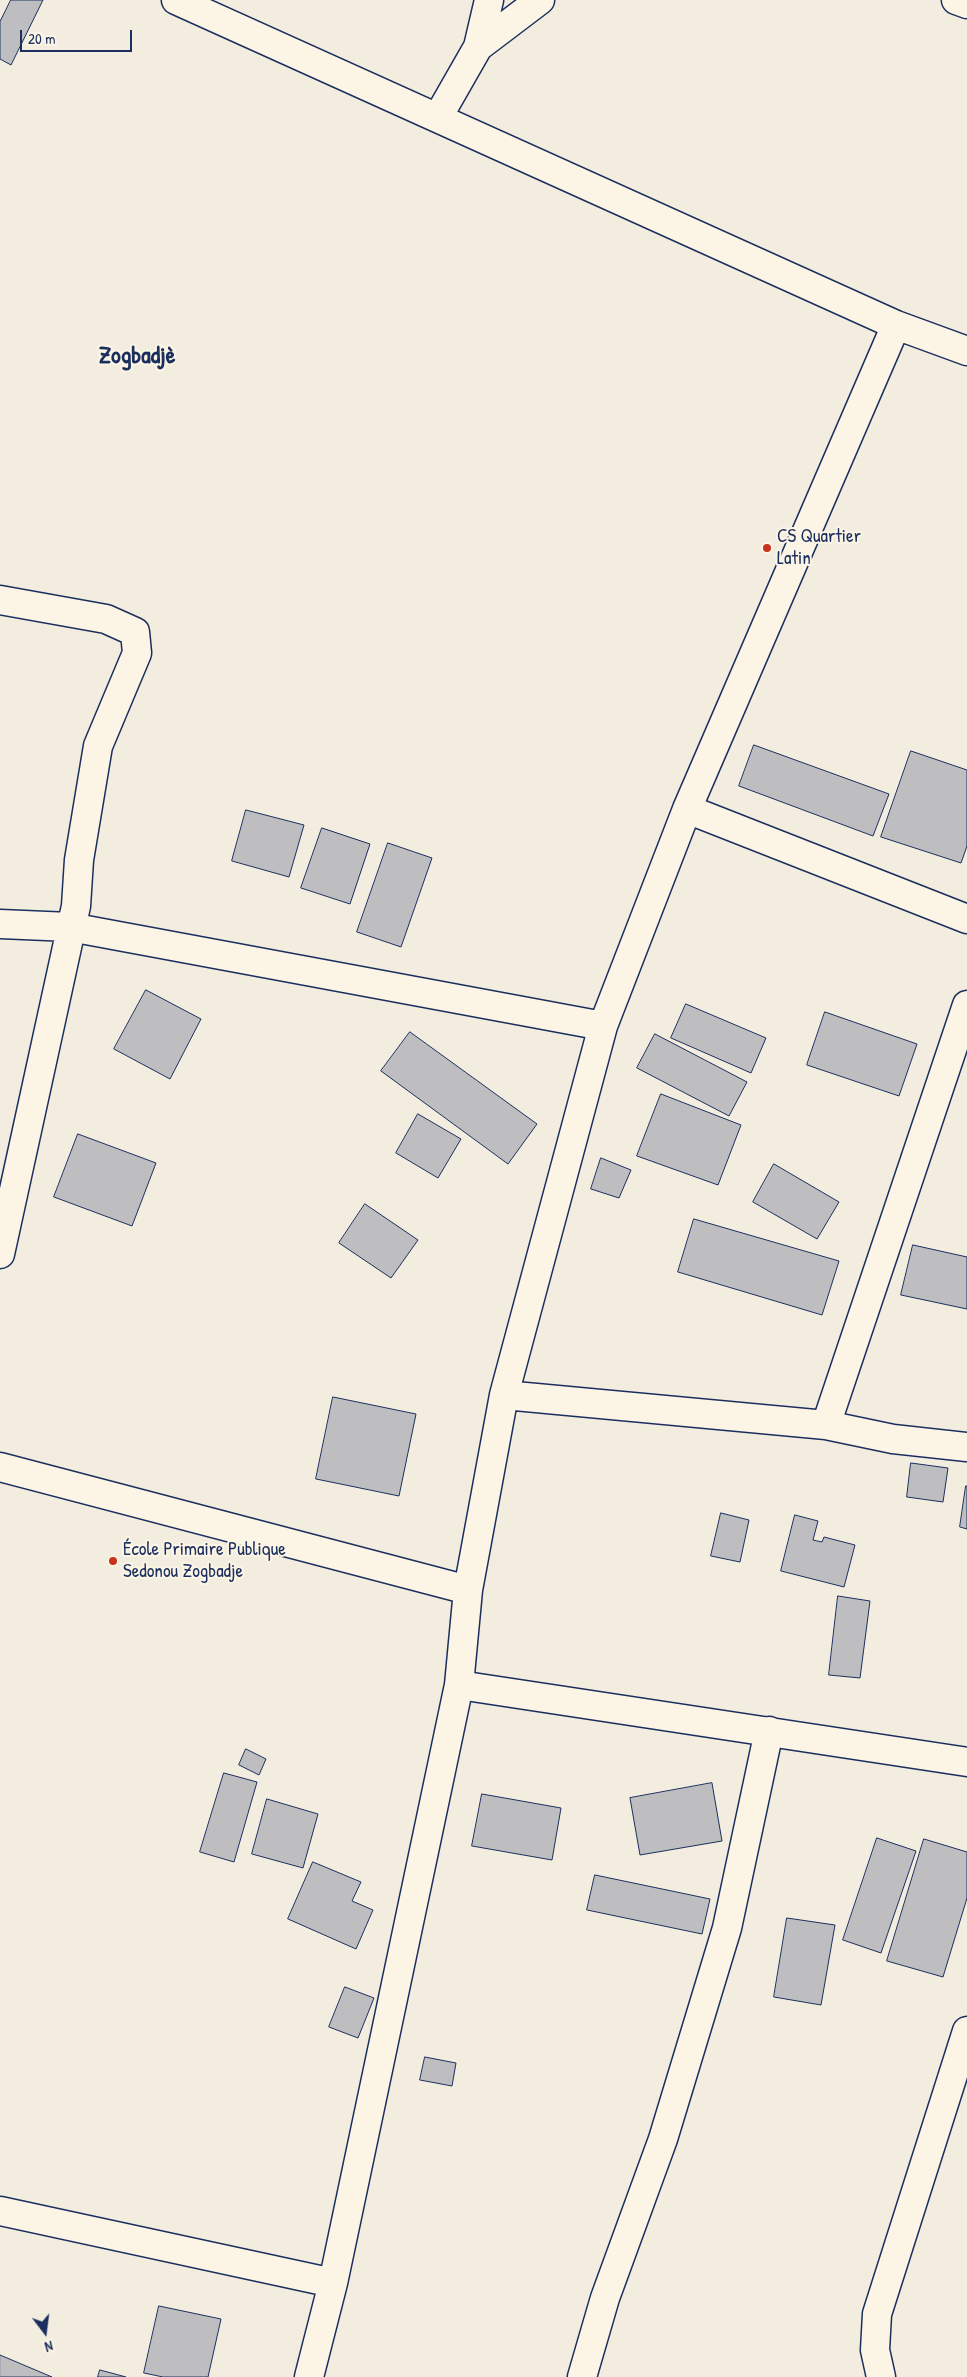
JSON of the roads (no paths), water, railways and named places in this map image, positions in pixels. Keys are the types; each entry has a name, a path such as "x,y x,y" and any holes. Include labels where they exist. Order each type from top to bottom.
{"street":[{"path":"176,0 896,325 967,352"},
{"path":"438,117 478,47 489,0"},
{"path":"478,47 540,0"},
{"path":"956,0 967,4"},
{"path":"309,2377 333,2283 459,1685 468,1590 504,1395 603,1026 687,809 896,325"},
{"path":"0,600 106,619 134,632 137,653 98,746 79,860 76,906 0,1254"},
{"path":"687,809 967,919"},
{"path":"0,924 70,927 603,1026"},
{"path":"826,1425 967,1004"},
{"path":"504,1395 826,1425 893,1439 967,1447"},
{"path":"0,1467 468,1590"},
{"path":"459,1685 967,1762"},
{"path":"582,2377 605,2298 663,2139 726,1928 769,1731"},
{"path":"881,2377 875,2350 878,2314 967,2031"},
{"path":"0,2211 333,2283"}],"place":[{"name":"CS Quartier Latin","path":"767,548"},
{"name":"École Primaire Publique Sedonou Zogbadje","path":"113,1561"}],"district":[{"name":"Zogbadjè","path":"137,357"}]}
